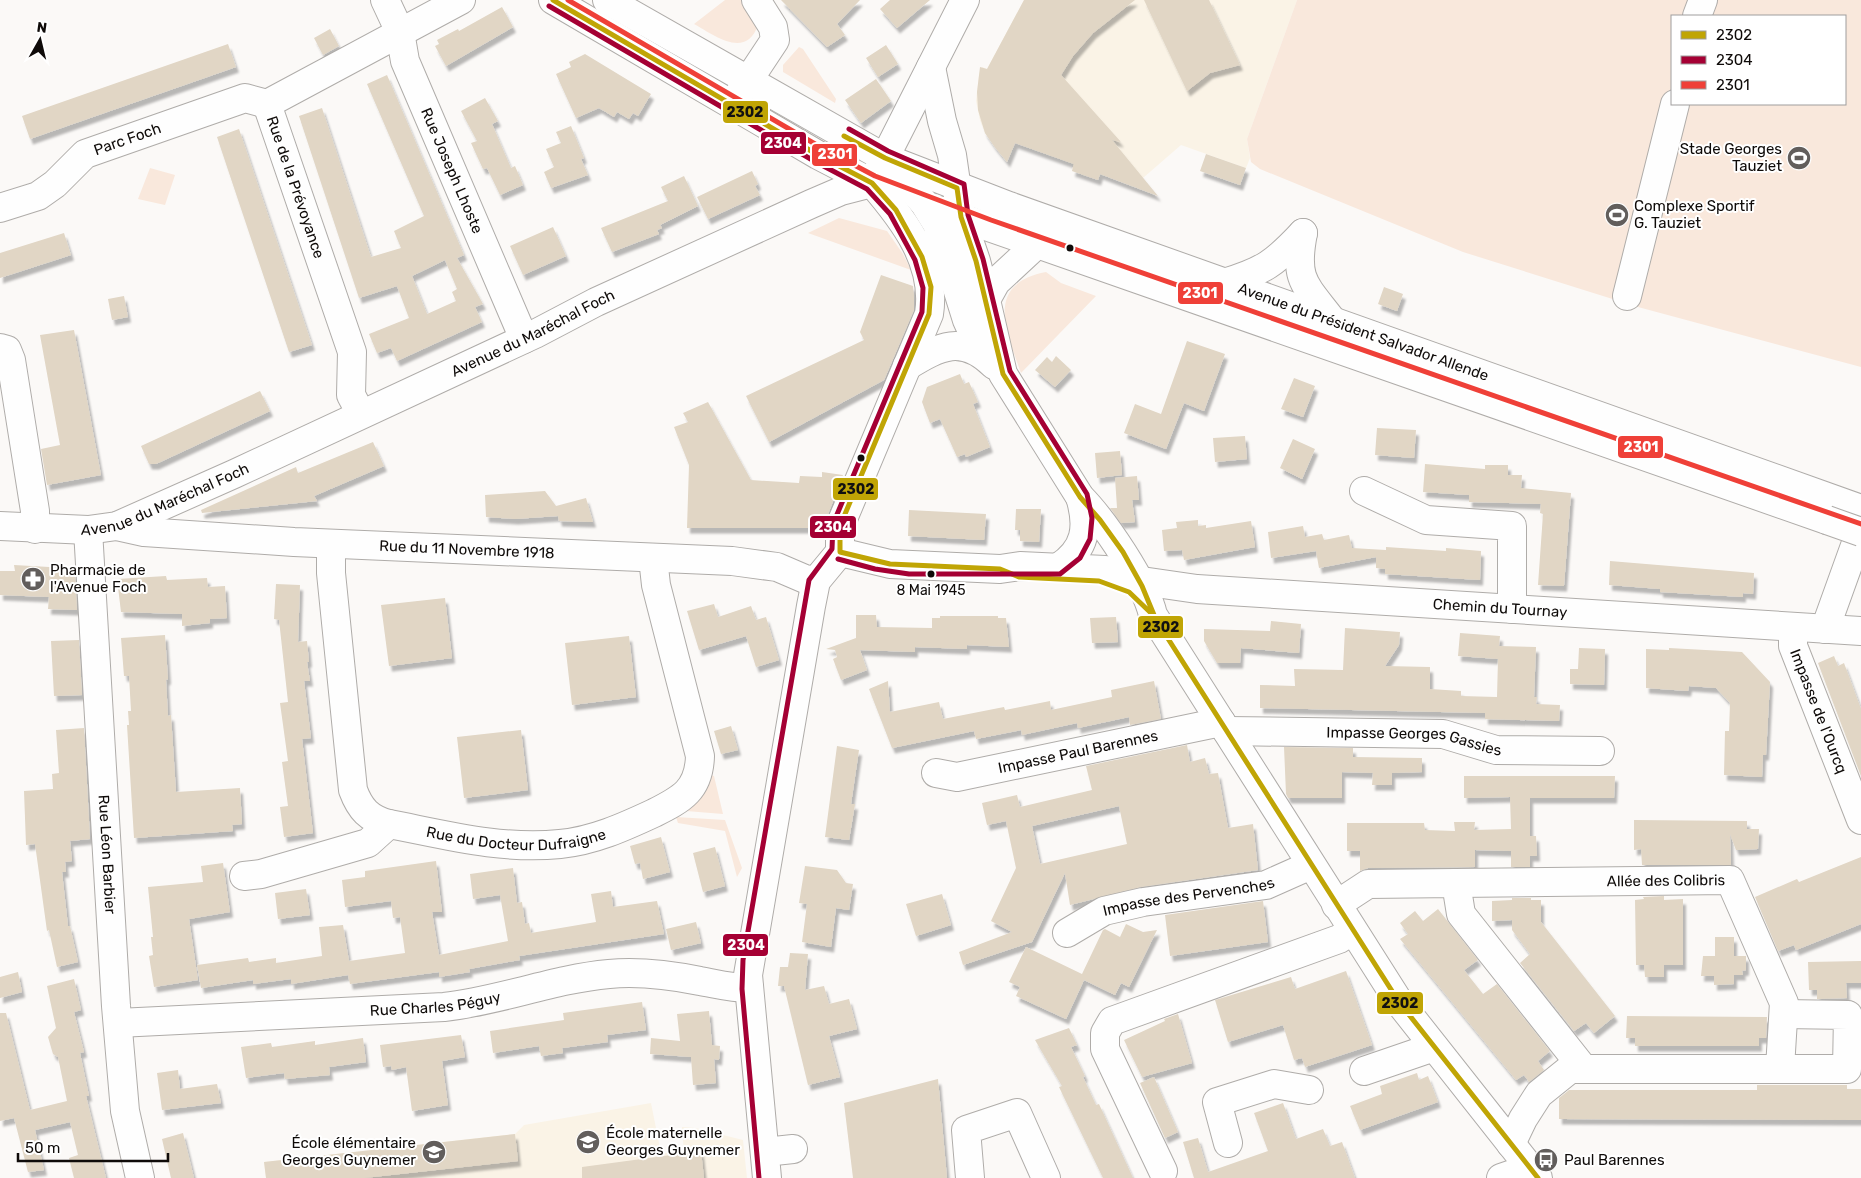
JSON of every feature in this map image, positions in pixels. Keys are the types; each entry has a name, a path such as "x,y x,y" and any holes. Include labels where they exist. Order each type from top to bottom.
{"street":[{"name":"Rue Joseph Lhoste","path":"384,0 400,32 405,60 524,339"},
{"name":"Rue de la Prévoyance","path":"361,414 351,395 352,352 267,104 461,0"},
{"name":"Avenue du Président Salvador Allende","path":"553,0 740,94 957,188 1332,320 1830,510 1861,530"},
{"path":"578,0 740,94 775,40 773,27 756,0"},
{"name":"Avenue du Président Salvador Allende","path":"607,0 740,94 872,183 1037,244 1830,510 1861,509"},
{"path":"793,1149 766,1165 749,988 750,960 816,581 840,552 840,526 929,314 931,287 922,257 909,230 896,210 872,183 965,0"},
{"path":"1697,15 1702,0"},
{"path":"931,67 942,120 952,155 961,217 976,261 1003,374"},
{"name":"Parc Foch","path":"0,208 38,196 55,184 85,154 245,98 267,104"},
{"path":"1627,296 1675,105"},
{"path":"885,158 924,203 937,224 967,320 982,353 1003,374 1080,497 1095,512 1150,599 1153,615"},
{"name":"Avenue du Maréchal Foch","path":"0,526 88,530 117,526 234,474 524,339 596,302 817,201 841,191 872,183"},
{"path":"1224,283 1264,270 1274,264 1303,233 1298,258 1300,273 1308,292 1332,320"},
{"path":"986,300 996,282 1037,244"},
{"path":"907,366 941,348 953,345 967,347 982,353"},
{"path":"0,348 7,350 11,360 35,511 35,528"},
{"path":"1364,491 1426,520 1512,526 1512,609"},
{"path":"1059,567 1074,555 1086,526 1086,515 1080,497"},
{"name":"Rue du 11 Novembre 1918","path":"117,526 144,532 331,544 763,564 816,581"},
{"name":"Rue Léon Barbier","path":"88,530 125,1111 140,1178"},
{"path":"1825,629 1861,530"},
{"name":"Rue du Docteur Dufraigne","path":"331,544 331,573 353,790 364,812 376,821 390,824 498,844 528,846 562,844 595,837 627,826 686,795 700,771 700,756 656,586 653,558"},
{"path":"840,552 890,564 1000,569 1019,577 1099,581 1129,592 1153,615 1352,931 1399,1002 1534,1173 1501,1178"},
{"name":"Chemin du Tournay","path":"1000,569 1020,566 1105,570 1139,581 1197,589 1861,631"},
{"name":"Impasse de l'Ourcq","path":"1793,628 1793,646 1861,820"},
{"name":"Impasse Georges Gassies","path":"1224,726 1443,734 1496,750 1600,751"},
{"name":"Impasse Paul Barennes","path":"936,773 957,778 1224,726"},
{"path":"244,876 261,874 368,843 390,824"},
{"name":"Impasse des Pervenches","path":"1067,933 1104,911 1144,902 1266,885 1311,865"},
{"name":"Allée des Colibris","path":"1336,905 1368,884 1730,880 1784,1003 1780,1068"},
{"path":"1456,883 1461,914 1583,1068"},
{"path":"1163,1171 1105,1049 1106,1033 1112,1021 1339,939 1352,931"},
{"name":"Rue Charles Péguy","path":"118,1023 444,1007 485,1001 580,978 618,973 663,974 728,988 749,988"},
{"path":"1511,1144 1523,1119 1539,1094 1570,1069 1848,1069 1848,1015 1784,1014"},
{"path":"1364,1071 1434,1047"},
{"path":"1228,1143 1217,1102 1274,1084 1309,1090"},
{"path":"970,1178 966,1130 1017,1113 1046,1178"}],"shaded area":[{"path":"725,0 744,0 758,25 753,35 746,41 738,43 729,42 694,24"},
{"path":"1024,0 1297,0 1247,139 1250,158 1246,168 1181,145 1143,178 1144,182 1140,188 1100,174 1098,180 1072,171 1073,164 1015,143 1008,159 1000,154 985,133 980,120 976,101 979,74 982,67 987,69"},
{"name":"Complexe Sportif G. Tauziet","path":"1297,0 1861,0 1861,367 1638,307 1463,252 1260,169 1251,162 1247,139"},
{"path":"799,47 803,49 836,99 835,103 783,72 783,65"},
{"path":"150,168 175,175 165,205 138,199"},
{"path":"839,218 887,231 903,254 911,270 808,233"},
{"path":"1046,272 1061,283 1096,296 1021,373 1006,326 1005,311 1007,298 1014,287 1027,278"},
{"path":"711,775 714,776 723,814 686,811 701,795"},
{"path":"676,817 725,820 742,868 737,877 725,831 678,823"},
{"name":"École maternelle Georges Guynemer","path":"651,1103 661,1153 684,1153 682,1127 695,1128 743,1140 747,1178 266,1178 264,1162 515,1134 524,1125"}],"building":[{"path":"781,0 860,0 837,24 845,35 827,47"},
{"path":"890,0 930,0 897,28 880,9"},
{"path":"1024,0 1135,0 1093,33 1073,56 1061,75 1121,142 1112,140 1158,196 1100,174 1098,180 1072,171 1074,164 1015,143 1007,162 985,133 978,110 977,92 980,67 987,69"},
{"path":"1144,0 1209,0 1240,65 1210,73 1187,91"},
{"path":"502,7 513,27 446,66 435,46 439,44 437,40 458,29 459,31"},
{"path":"330,29 339,46 323,55 314,38"},
{"path":"228,44 236,67 30,139 22,116"},
{"path":"886,45 898,64 878,77 866,58"},
{"path":"585,54 651,94 638,116 633,113 629,119 617,112 614,117 599,108 576,118 556,74 571,67 569,62"},
{"path":"387,75 464,255 457,258 483,304 475,307 482,322 397,361 391,348 377,353 369,334 409,318 397,286 359,298 299,116 322,108 371,257 401,248 394,231 424,216 367,84","holes":["445,260 457,289 452,292 456,301 427,314 412,276"]},
{"path":"876,79 891,101 861,123 845,100"},
{"path":"485,98 498,121 492,124 511,168 515,166 523,185 500,195 487,168 483,169 471,143 477,141 461,111"},
{"path":"571,126 584,158 581,159 588,175 551,188 544,172 554,167 546,149 561,143 556,132"},
{"path":"239,129 312,345 289,352 217,137"},
{"path":"1206,154 1246,168 1240,185 1200,171"},
{"path":"752,171 758,184 755,186 760,195 708,219 697,197"},
{"path":"684,176 698,206 660,225 662,228 657,230 659,234 612,252 601,228 668,201 661,187"},
{"path":"553,227 566,256 523,275 510,246"},
{"path":"64,233 71,255 0,278 0,253"},
{"path":"881,275 913,286 914,296 914,310 884,380 769,442 746,396 864,340 860,332"},
{"path":"1384,287 1403,294 1397,311 1378,304"},
{"path":"124,296 128,317 112,320 108,299"},
{"path":"74,330 101,475 47,485 41,449 60,445 40,335"},
{"path":"1187,341 1225,354 1204,411 1184,403 1166,449 1124,433 1135,404 1161,414"},
{"path":"1056,356 1071,370 1055,387 1035,370 1047,357 1052,362"},
{"path":"960,374 964,384 969,382 978,402 973,404 990,447 966,457 965,454 957,457 940,419 930,423 922,402 927,387"},
{"path":"1294,378 1315,386 1303,417 1281,409"},
{"path":"260,391 270,411 156,464 149,464 141,446"},
{"path":"708,402 751,480 799,483 800,476 822,477 822,472 843,475 827,517 812,517 811,528 687,528 689,465 674,427 688,422 683,413"},
{"path":"1377,428 1416,430 1414,458 1375,455"},
{"path":"1245,436 1247,459 1215,462 1213,438"},
{"path":"1293,439 1315,449 1302,479 1280,468"},
{"path":"373,442 384,466 314,496 317,501 202,513 201,510 296,467 298,473"},
{"path":"1120,451 1122,475 1097,478 1095,453"},
{"path":"1425,464 1485,469 1485,465 1508,465 1508,475 1522,475 1521,488 1571,493 1564,586 1538,585 1543,514 1540,513 1541,504 1469,502 1469,495 1423,492"},
{"path":"1137,476 1139,500 1132,500 1135,522 1121,523 1110,508 1117,508 1115,478"},
{"path":"545,491 556,506 586,498 593,522 559,521 558,516 515,519 486,517 485,495"},
{"path":"1016,509 1041,509 1039,542 1020,541 1020,530 1015,530"},
{"path":"909,510 986,514 984,540 908,536"},
{"path":"1198,520 1198,526 1206,525 1206,528 1251,521 1255,547 1184,560 1182,550 1164,551 1162,530 1177,528 1176,522"},
{"path":"1303,526 1305,537 1322,534 1324,540 1349,535 1352,548 1386,550 1386,547 1446,551 1446,548 1481,551 1480,580 1385,574 1385,569 1376,568 1376,557 1319,568 1316,551 1271,558 1268,532"},
{"path":"1610,561 1754,573 1753,594 1743,593 1743,597 1660,592 1660,589 1609,585"},
{"path":"14,565 67,568 75,574 77,610 48,609 49,597 0,595 0,571 15,571"},
{"path":"166,576 167,580 207,578 208,587 225,586 227,618 210,619 210,623 182,626 182,614 121,612 117,579"},
{"path":"276,584 300,585 298,642 307,641 309,662 307,662 310,681 304,681 311,738 302,739 313,833 284,837 280,807 288,806 282,762 288,761 280,703 288,702 279,620 274,619"},
{"path":"445,598 452,658 389,666 381,605"},
{"path":"714,604 718,617 751,606 756,620 766,617 779,660 756,667 746,636 699,650 687,611"},
{"path":"856,615 876,615 877,627 932,628 932,618 940,618 940,616 998,616 998,618 1006,618 1009,647 967,645 967,649 915,647 915,652 860,650 867,670 841,680 833,659 837,657 835,650 826,649 856,638"},
{"path":"1116,617 1118,642 1092,643 1090,618"},
{"path":"1271,621 1301,624 1299,653 1241,648 1240,663 1217,663 1204,641 1204,629 1270,631"},
{"path":"1345,628 1400,632 1399,645 1385,666 1430,667 1430,689 1461,691 1461,696 1497,697 1498,659 1458,656 1460,633 1500,636 1499,646 1536,647 1534,697 1537,697 1536,704 1560,705 1559,721 1485,719 1485,713 1260,708 1260,685 1295,686 1294,669 1343,670"},
{"path":"165,635 168,716 171,715 176,792 240,788 242,824 232,825 233,831 134,838 127,725 129,725 128,711 131,711 129,676 124,676 121,638"},
{"path":"629,636 636,697 572,705 565,643"},
{"path":"79,640 82,695 54,696 51,641"},
{"path":"1579,648 1605,649 1604,685 1570,684 1570,669 1578,669"},
{"path":"1669,648 1742,652 1770,682 1766,755 1763,755 1762,777 1724,775 1725,731 1729,731 1730,703 1716,688 1689,686 1688,691 1646,688 1646,649 1669,650"},
{"path":"1834,656 1838,666 1844,663 1861,709 1861,776 1818,663"},
{"path":"888,681 890,712 939,702 943,719 1004,707 1005,710 1050,701 1051,710 1112,697 1111,690 1154,681 1161,719 1130,725 1129,717 1078,728 1077,723 1022,735 1021,730 976,739 974,731 892,748 869,689"},
{"path":"731,726 738,750 721,754 714,731"},
{"path":"84,728 90,839 70,841 72,861 65,862 66,872 62,872 68,926 70,926 78,962 57,967 49,930 47,931 35,844 26,845 24,791 53,789 52,774 59,773 56,730"},
{"path":"521,730 528,790 464,798 457,737"},
{"path":"1187,745 1190,762 1205,758 1209,774 1218,773 1228,828 1253,824 1258,870 1141,887 1070,905 1065,873 1032,942 963,965 959,952 1012,932 991,921 1016,868 1006,821 987,825 982,803 1017,795 1020,807 1092,790 1086,766","holes":["1119,806 1127,844 1040,864 1032,826"]},
{"path":"837,746 859,750 851,804 855,804 849,840 825,837"},
{"path":"1284,747 1353,748 1353,757 1422,758 1422,772 1392,773 1392,785 1372,785 1373,773 1342,772 1342,798 1288,798 1286,794"},
{"path":"1464,776 1615,776 1614,798 1530,798 1530,836 1536,836 1537,856 1530,856 1530,867 1511,867 1511,851 1475,850 1475,867 1368,868 1360,871 1360,851 1347,851 1347,823 1424,823 1425,830 1455,831 1454,822 1475,822 1474,830 1511,829 1510,797 1464,798"},
{"path":"1634,820 1747,821 1747,829 1759,829 1758,849 1736,850 1730,834 1731,865 1642,865 1641,849 1634,850"},
{"path":"661,837 670,872 643,879 640,863 635,864 630,846"},
{"path":"715,847 725,886 703,892 693,853"},
{"path":"1861,857 1861,924 1796,950 1794,945 1778,951 1755,897 1797,879 1799,882"},
{"path":"436,861 442,912 432,912 439,955 508,941 500,895 473,899 470,874 513,868 517,903 522,902 525,924 529,923 531,933 596,922 591,894 611,891 613,907 657,901 664,934 519,956 520,960 469,969 470,972 439,977 439,972 350,984 348,975 291,984 291,979 253,984 253,980 201,988 197,965 248,958 249,962 276,958 276,963 322,956 319,927 343,925 349,961 405,953 400,917 393,918 391,901 345,907 342,880 365,877 365,871"},
{"path":"223,863 230,912 189,919 198,980 154,987 149,956 153,955 151,937 153,937 148,887 203,882 201,866"},
{"path":"805,866 837,870 846,883 853,884 849,910 836,908 831,947 802,942 807,904 799,903"},
{"path":"306,889 310,915 278,919 275,893"},
{"path":"942,894 951,925 916,936 906,904"},
{"path":"1664,896 1664,900 1683,899 1683,965 1664,965 1664,977 1645,977 1644,965 1636,965 1635,900 1644,899 1643,897"},
{"path":"1512,898 1541,900 1541,922 1615,1016 1594,1033 1586,1023 1574,1031 1520,963 1530,954 1512,930 1512,920 1492,921 1492,901 1512,900"},
{"path":"1263,901 1268,942 1170,956 1165,915"},
{"path":"1438,909 1478,960 1464,970 1483,994 1497,984 1550,1051 1538,1061 1544,1070 1529,1082 1524,1075 1516,1080 1400,939 1408,934 1400,923 1415,911 1423,921"},
{"path":"696,922 701,943 671,950 666,929"},
{"path":"1126,924 1143,932 1157,930 1129,987 1121,983 1115,995 1084,980 1066,1019 1016,996 1020,987 1009,982 1026,947 1082,974 1103,930 1105,929 1120,937"},
{"path":"1715,937 1734,937 1734,956 1746,956 1746,970 1742,971 1743,975 1734,975 1734,984 1714,985 1714,976 1701,976 1703,956 1715,956"},
{"path":"790,953 808,954 805,990 824,986 829,1004 849,999 857,1029 829,1036 840,1077 808,1085 784,986 778,986 780,967 788,967"},
{"path":"1861,961 1861,983 1846,983 1847,998 1817,999 1817,990 1809,990 1808,962"},
{"path":"1346,971 1372,1045 1305,1067 1302,1058 1294,1060 1283,1025 1228,1042 1215,1000 1291,977 1295,989"},
{"path":"18,972 22,992 0,998 0,977"},
{"path":"74,979 81,1010 74,1012 84,1052 80,1053 89,1096 86,1096 106,1178 74,1178 69,1158 78,1155 70,1122 35,1130 44,1170 28,1172 14,1118 0,1121 0,1013 6,1013 30,1110 67,1101 58,1057 53,1054 48,1037 56,1028 47,986"},
{"path":"642,1002 646,1030 607,1035 608,1042 562,1048 563,1053 541,1056 539,1046 493,1053 490,1031 564,1020 563,1013"},
{"path":"709,1011 712,1045 720,1046 719,1060 714,1059 716,1083 693,1085 691,1057 650,1054 651,1038 680,1041 677,1014"},
{"path":"1178,1014 1192,1063 1142,1077 1124,1040 1165,1021 1164,1019"},
{"path":"1627,1016 1767,1017 1766,1038 1759,1038 1759,1046 1635,1046 1635,1038 1626,1038"},
{"path":"1069,1028 1077,1045 1071,1047 1085,1076 1083,1077 1096,1105 1099,1104 1133,1178 1103,1178 1059,1087 1062,1086 1035,1040"},
{"path":"461,1035 465,1057 442,1061 448,1105 412,1111 406,1067 392,1070 391,1066 383,1067 380,1045"},
{"path":"363,1038 366,1062 329,1067 330,1075 285,1079 284,1073 246,1078 241,1047 271,1043 272,1047 315,1041 315,1045"},
{"path":"178,1070 180,1089 217,1084 221,1103 162,1110 157,1073"},
{"path":"1417,1073 1419,1080 1428,1076 1438,1102 1360,1130 1350,1106 1382,1094 1380,1086"},
{"path":"1154,1077 1178,1132 1165,1138 1140,1083"},
{"path":"938,1079 947,1178 853,1178 844,1103"},
{"path":"1757,1085 1847,1085 1847,1089 1861,1089 1861,1120 1559,1119 1559,1098 1569,1090 1757,1090"},
{"path":"1283,1103 1296,1139 1323,1129 1330,1146 1342,1142 1355,1178 1194,1178 1183,1142 1198,1138 1208,1172 1268,1151 1254,1113"},
{"path":"183,1133 194,1178 171,1178 162,1139"},
{"name":"École élémentaire Georges Guynemer","path":"515,1134 518,1161 364,1178 266,1178 264,1162"},
{"path":"701,1151 704,1178 582,1178 582,1167"}],"transit line":[{"name":"2302","path":"553,0 818,155 872,183 896,210 922,257 931,287 929,314 840,526 840,552 890,564 1000,569 1019,577 1099,581 1129,592 1153,615 1399,1002 1538,1178"},
{"name":"2301","path":"568,0 822,148 875,176 991,220 1861,524"},
{"name":"2304","path":"549,6 814,161 867,189 890,214 915,260 923,288 922,312 833,524 832,549 809,580 743,960 742,989 759,1178"},
{"name":"2304","path":"838,559 875,569 909,574 1060,574 1080,558 1090,539 1092,518 1087,494 1010,371 983,259 968,215 964,184 888,151 849,129"},
{"name":"2302","path":"844,136 885,158 957,188 961,217 976,261 1003,374 1080,497 1100,520 1123,552 1142,586 1154,615"}],"place":[{"name":"Stade Georges Tauziet","path":"1799,158"},
{"name":"Complexe Sportif G. Tauziet","path":"1617,215"},
{"name":"8 Mai 1945","path":"931,574"},
{"name":"Pharmacie de l'Avenue Foch","path":"33,579"},
{"name":"École maternelle Georges Guynemer","path":"588,1142"},
{"name":"École élémentaire Georges Guynemer","path":"434,1152"},
{"name":"Paul Barennes","path":"1546,1160"}]}
